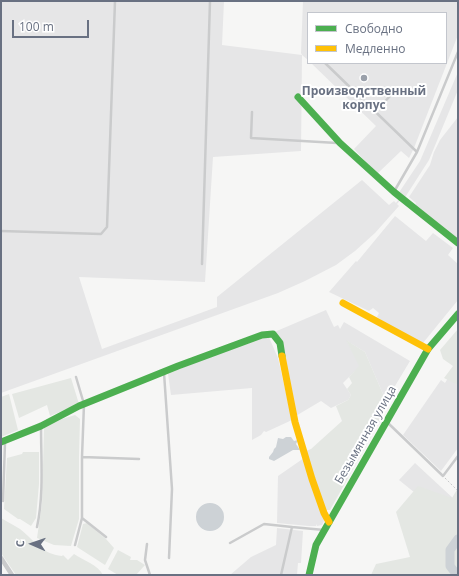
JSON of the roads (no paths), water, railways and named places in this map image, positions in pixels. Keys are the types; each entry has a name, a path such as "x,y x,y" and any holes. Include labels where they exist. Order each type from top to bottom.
{"street":[{"path":"298,97 340,143 394,192 458,243"},
{"path":"343,303 428,350"},
{"name":"Безымянная улица","path":"309,575 316,544 386,421 428,350 458,314"},
{"path":"3,441 41,426 84,404 164,372 262,335 273,334 280,343 295,422 319,499 329,522"},
{"path":"1,558 12,575"}],"lane":[{"path":"1,231 101,234 107,227 115,1"},
{"path":"202,264 210,1"},
{"path":"394,192 417,152 458,52"},
{"path":"326,64 417,152"},
{"path":"376,112 392,94"},
{"path":"252,112 251,138 340,143"},
{"path":"164,372 172,489 169,558"},
{"path":"74,545 82,518 84,404 76,377"},
{"path":"386,421 443,476 458,456"},
{"path":"36,527 39,518 41,426"},
{"path":"3,441 3,501"},
{"path":"82,456 139,459"},
{"path":"82,518 106,537"},
{"path":"230,543 264,524 324,530"},
{"path":"281,575 292,527"},
{"path":"147,544 145,560 150,575"}],"waterway":[{"path":"457,575 450,566 450,550 458,539"}],"place":[{"name":"Производственный корпус","path":"364,78"}]}
